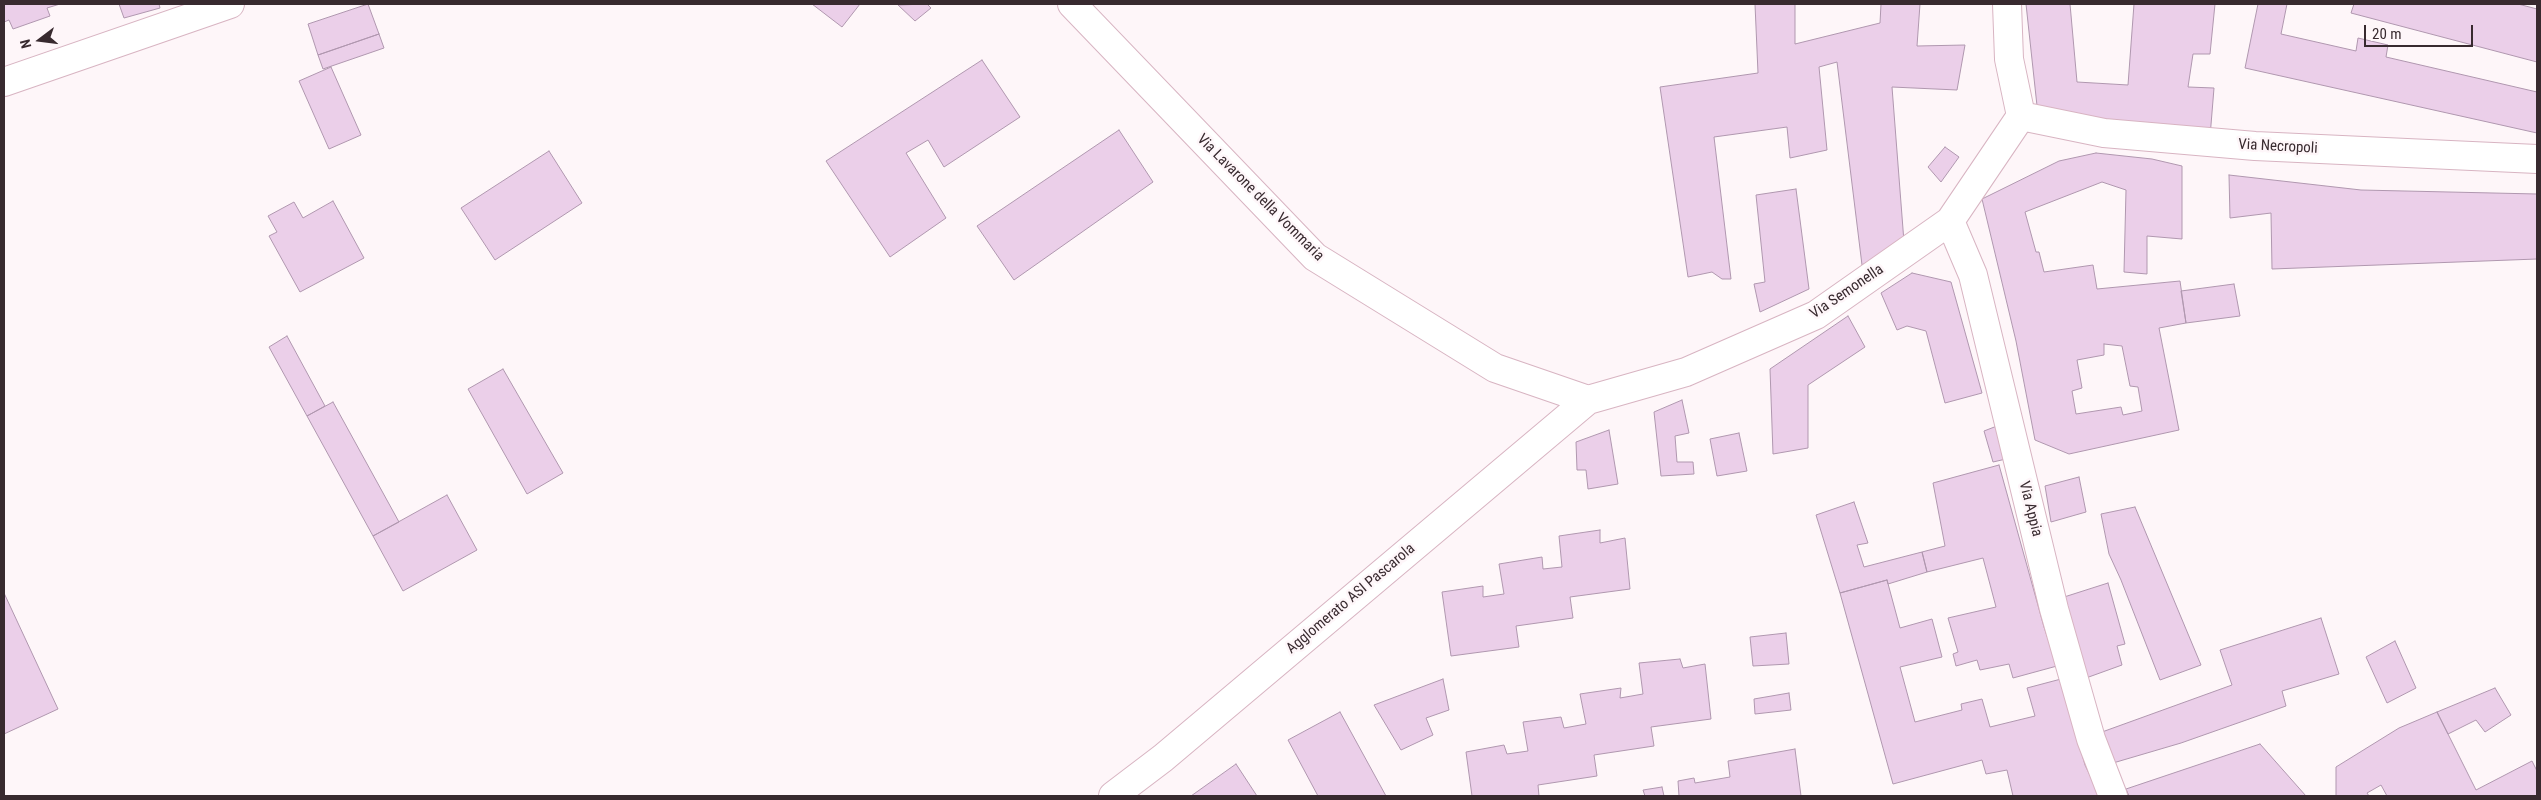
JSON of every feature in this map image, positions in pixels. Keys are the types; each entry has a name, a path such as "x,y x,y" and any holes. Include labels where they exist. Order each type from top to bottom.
{"street":[{"path":"4,82 230,4"},
{"name":"Via Lavarone della Vommaria","path":"1072,4 1315,257 1495,368 1588,400"},
{"path":"2007,4 2009,59 2021,116"},
{"name":"Via Semonella","path":"1588,400 1686,372 1816,315 1950,221 2021,116"},
{"name":"Via Necropoli","path":"2021,116 2104,133 2255,146 2537,159"},
{"name":"Via Appia","path":"1950,221 1973,275 2054,609 2091,739 2113,796"},
{"name":"Agglomerato ASI Pascarola","path":"1113,796 1163,758 1588,400"}],"building":[{"path":"4,4 60,4 47,8 50,16 13,29 9,20 4,22"},
{"path":"119,4 159,4 160,8 124,18"},
{"path":"368,4 379,34 318,55 308,24"},
{"path":"812,4 860,4 842,27"},
{"path":"927,4 931,8 915,21 898,5"},
{"path":"1755,4 1795,4 1795,44 1880,23 1881,4 1920,4 1917,46 1965,45 1957,90 1892,87 1904,242 1862,265 1837,62 1819,67 1827,150 1790,158 1787,127 1714,137 1731,279 1722,279 1712,272 1688,277 1660,87 1758,73"},
{"path":"2026,4 2070,4 2077,82 2128,85 2134,4 2215,4 2210,54 2193,54 2188,87 2214,88 2210,137 2038,115"},
{"path":"2258,4 2287,4 2281,34 2356,51 2358,38 2388,45 2386,57 2537,92 2537,133 2245,68"},
{"path":"2354,4 2518,4 2537,9 2537,62 2351,13"},
{"path":"379,34 384,48 323,69 318,55"},
{"path":"982,60 1020,117 944,167 928,140 906,153 946,218 890,257 826,161"},
{"path":"331,67 361,135 329,149 299,81"},
{"path":"1119,130 1153,182 1014,280 977,226"},
{"path":"1945,147 1959,157 1941,182 1928,167"},
{"path":"549,151 582,203 495,260 461,208"},
{"path":"2096,153 2152,159 2182,166 2182,239 2147,236 2147,274 2124,272 2126,190 2102,182 2025,212 2036,252 2039,252 2044,272 2093,265 2097,289 2180,281 2186,323 2159,328 2179,430 2069,454 2035,440 2016,341 1982,199 2059,161","holes":["2104,344 2122,346 2130,386 2138,387 2142,411 2123,415 2121,407 2076,414 2072,391 2082,388 2077,360 2104,355"]},
{"path":"2229,175 2361,190 2537,194 2537,259 2272,269 2271,213 2230,218"},
{"path":"1796,189 1809,289 1760,312 1754,284 1765,282 1756,195"},
{"path":"333,201 364,258 300,292 269,236 277,232 268,216 294,202 303,218"},
{"path":"1912,273 1951,282 1982,393 1945,403 1926,331 1907,326 1897,330 1881,293"},
{"path":"2234,284 2240,316 2186,323 2181,291"},
{"path":"1848,316 1865,347 1808,385 1808,448 1773,454 1770,369"},
{"path":"287,336 325,406 307,416 269,347"},
{"path":"503,369 563,473 527,494 468,389"},
{"path":"1682,400 1689,433 1675,436 1677,462 1693,462 1694,474 1661,476 1654,412"},
{"path":"333,402 399,522 373,536 307,416"},
{"path":"1997,426 2006,459 1993,462 1984,431"},
{"path":"1609,430 1618,484 1588,489 1586,470 1577,470 1576,442"},
{"path":"1739,433 1747,471 1717,476 1710,439"},
{"path":"1999,465 2044,627 2057,666 2013,678 2009,664 1980,670 1977,660 1956,666 1953,654 1958,652 1948,618 1996,607 1983,558 1927,572 1922,552 1945,546 1933,483"},
{"path":"2079,477 2086,512 2051,522 2045,486"},
{"path":"447,495 477,550 403,591 373,536"},
{"path":"1854,502 1868,543 1857,545 1864,567 1922,552 1927,572 1888,584 1887,580 1840,593 1816,515"},
{"path":"2135,507 2201,665 2160,680 2109,554 2101,514"},
{"path":"1600,530 1600,543 1625,538 1630,589 1570,597 1573,618 1516,626 1519,647 1451,656 1442,592 1483,586 1483,597 1504,594 1499,564 1542,557 1543,569 1562,567 1559,536"},
{"path":"1887,580 1900,628 1932,619 1942,657 1900,667 1915,722 1962,710 1961,704 1982,699 1990,727 2035,716 2027,688 2061,679 2085,765 2100,796 2013,796 2007,770 1986,774 1982,760 1893,784 1840,593"},
{"path":"2108,583 2125,644 2117,646 2122,665 2086,678 2061,598"},
{"path":"4,593 58,709 4,734"},
{"path":"2321,618 2339,674 2282,691 2286,706 2181,743 2113,763 2102,732 2232,685 2220,650"},
{"path":"1786,633 1789,664 1753,666 1750,637"},
{"path":"2395,641 2416,688 2387,703 2366,657"},
{"path":"1680,659 1683,668 1705,664 1711,719 1651,727 1654,746 1594,755 1597,776 1538,785 1539,796 1472,796 1466,752 1504,745 1507,754 1528,751 1523,722 1561,717 1564,728 1586,724 1580,694 1621,688 1620,698 1643,694 1639,663"},
{"path":"1443,679 1449,710 1426,718 1433,735 1401,750 1374,705"},
{"path":"2495,688 2511,715 2485,732 2476,720 2448,734 2437,712"},
{"path":"1789,693 1791,710 1755,714 1754,699"},
{"path":"1340,712 1386,796 1318,796 1288,740"},
{"path":"2437,712 2476,790 2532,761 2537,771 2537,796 2387,796 2381,785 2367,793 2369,796 2336,796 2336,767 2399,728"},
{"path":"2260,744 2306,796 2129,796 2126,789"},
{"path":"1795,749 1801,796 1679,796 1678,781 1694,778 1695,783 1730,777 1728,761"},
{"path":"1236,764 1257,796 1191,796"},
{"path":"1662,787 1664,796 1645,796 1643,790"}]}
